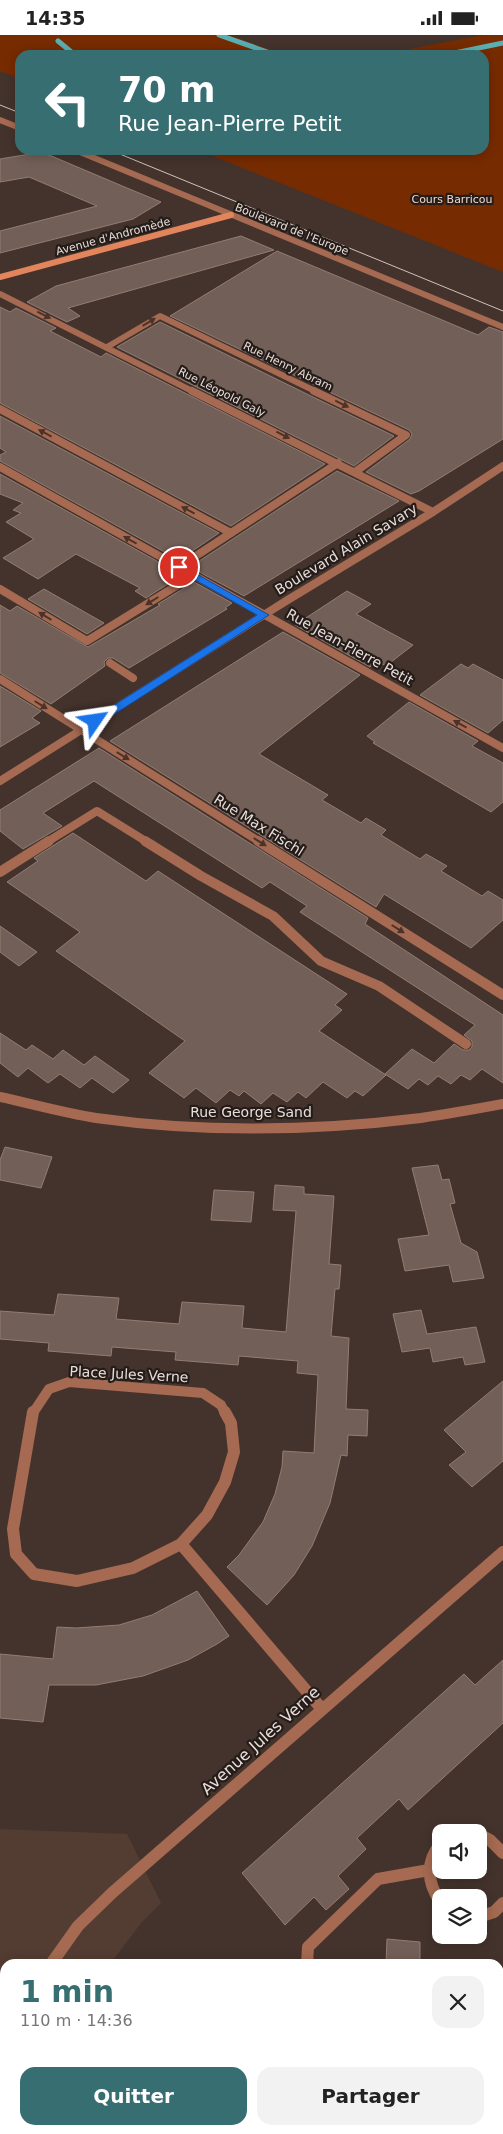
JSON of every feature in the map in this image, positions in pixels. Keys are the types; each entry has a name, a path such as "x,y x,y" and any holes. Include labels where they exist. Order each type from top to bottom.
{"street":[{"path":"0,120 15,126"},
{"name":"Boulevard de l'Europe","path":"87,155 503,327"},
{"name":"Avenue d'Andromède","path":"0,277 231,215"},
{"name":"Rue Léopold Galy","path":"0,294 433,512"},
{"name":"Rue Henry Abram","path":"107,347 160,315 406,435 355,472"},
{"path":"0,409 231,533"},
{"path":"179,567 338,463"},
{"name":"Boulevard Alain Savary","path":"0,781 264,615 433,512 503,466"},
{"name":"Rue Jean-Pierre Petit","path":"0,467 503,748"},
{"path":"0,589 87,641 194,575"},
{"path":"110,663 133,678"},
{"name":"Rue Max Fischl","path":"0,679 503,995"},
{"path":"0,872 96,811 201,876 273,917 321,961 379,986 466,1044"},
{"name":"Rue George Sand","path":"0,1097 96,1117 195,1127 262,1128 298,1128 410,1119 503,1104"},
{"name":"Place Jules Verne","path":"69,1382 203,1393 220,1405 231,1423 234,1452 225,1483 207,1515 181,1544 133,1568 77,1581 34,1574 16,1554 13,1529 32,1410 49,1389 69,1382"},
{"path":"181,1544 321,1708"},
{"name":"Avenue Jules Verne","path":"54,1959 61,1945 96,1906 157,1855 321,1708 503,1552"},
{"path":"487,1838 503,1853"},
{"path":"432,1856 429,1871 430,1884 433,1889"},
{"path":"307,1959 308,1947 378,1879 429,1871"},
{"path":"487,1914 494,1912 503,1903"}],"shaded area":[{"path":"0,1829 127,1834 161,1903 142,1922 114,1959 0,1959"}],"green space":[{"path":"0,35 229,35 271,50 15,50 15,77 0,71"},
{"name":"Cours Barricou","path":"483,35 503,35 503,272 210,155 489,155 489,50 404,50"}],"building":[{"path":"24,155 49,155 161,202 133,219 0,253 0,231 97,206 29,177 0,182 0,159"},
{"path":"241,236 274,250 68,308 80,316 67,322 27,302 56,286"},
{"path":"277,251 478,335 489,327 503,332 503,439 419,491 411,494 366,472 410,439 412,434 409,430 170,316"},
{"path":"0,307 10,312 16,308 56,328 50,331 101,357 106,353 325,464 231,526 0,403"},
{"path":"160,322 394,436 354,466 117,347"},
{"path":"0,416 219,533 179,560 0,461 0,455 6,452 0,448"},
{"path":"337,471 399,501 244,596 190,567"},
{"path":"0,474 182,575 146,598 135,591 140,588 76,554 38,579 3,558 34,539 6,522 21,513 13,510 23,503 0,494"},
{"path":"194,582 232,603 225,608 227,609 129,668 113,658 108,658 104,662 105,666 51,704 0,673 0,605 10,611 17,606 88,647 160,605 158,604"},
{"path":"44,589 104,623 87,634 28,599"},
{"path":"347,591 371,604 356,614 413,645 386,666 377,661 370,667 295,625"},
{"path":"283,632 360,675 259,754 328,795 322,800 361,823 366,818 386,830 381,835 420,859 426,854 447,866 441,871 482,896 488,891 503,900 503,920 471,948 384,894 376,907 110,741"},
{"path":"461,664 468,668 473,664 503,680 503,720 488,733 420,695"},
{"path":"0,686 41,711 32,718 40,723 0,747"},
{"path":"409,702 478,741 472,746 503,763 503,802 491,812 373,743 375,742 367,736"},
{"path":"99,748 368,918 365,924 503,1015 503,1083 482,1069 470,1080 461,1075 451,1084 438,1076 428,1085 419,1079 408,1089 385,1074 412,1049 434,1063 454,1044 463,1050 469,1050 472,1047 472,1041 464,1035 475,1025 300,912 307,906 270,882 262,888 94,781 43,813 62,826 23,849 0,831 0,810"},
{"path":"73,833 146,881 158,871 347,994 335,1005 342,1010 319,1031 386,1075 363,1096 355,1091 347,1098 323,1082 306,1098 298,1092 287,1102 273,1093 261,1104 244,1091 239,1096 230,1090 216,1103 196,1088 184,1098 149,1073 185,1041 56,951 80,932 7,882 38,861 34,858"},
{"path":"0,926 37,952 19,966 0,952"},
{"path":"0,1033 26,1050 32,1045 53,1059 63,1050 84,1065 95,1056 129,1080 113,1093 92,1078 80,1088 60,1074 48,1083 28,1068 18,1077 0,1063"},
{"path":"5,1147 52,1157 41,1188 0,1180 0,1160"},
{"path":"438,1165 442,1180 449,1179 455,1203 450,1204 461,1243 477,1252 484,1278 453,1282 449,1265 405,1271 398,1239 429,1235 412,1168"},
{"path":"275,1185 304,1187 304,1194 334,1196 329,1264 341,1265 339,1289 335,1289 331,1336 349,1338 346,1409 368,1410 367,1436 348,1435 347,1456 341,1455 330,1503 312,1546 294,1575 267,1605 227,1567 239,1555 263,1522 275,1494 282,1467 283,1451 314,1453 318,1375 297,1373 298,1361 239,1356 238,1365 175,1360 176,1352 112,1347 111,1356 48,1351 49,1343 0,1339 0,1311 54,1315 58,1294 119,1298 116,1319 179,1324 182,1302 244,1306 242,1328 286,1332 296,1211 273,1210"},
{"path":"214,1190 254,1192 251,1222 211,1220"},
{"path":"421,1310 427,1334 476,1327 485,1362 465,1365 463,1357 433,1362 430,1348 402,1352 393,1314"},
{"path":"503,1381 503,1461 472,1487 449,1465 466,1452 444,1430"},
{"path":"197,1591 229,1636 217,1644 188,1660 143,1676 96,1685 49,1685 43,1722 0,1718 0,1654 53,1659 57,1627 76,1628 119,1625 152,1615"},
{"path":"503,1660 503,1723 408,1810 399,1799 357,1838 366,1849 338,1876 349,1889 326,1910 314,1897 285,1925 242,1873 464,1674 475,1685"},
{"path":"387,1939 420,1942 420,1959 386,1959"}],"waterway":[{"path":"219,35 262,50"},
{"path":"58,41 69,50"},
{"path":"469,50 503,43"}],"tram line":[{"path":"0,105 15,111"},
{"path":"122,155 503,311"}],"route":[{"path":"95,721 264,615 179,567"}]}
